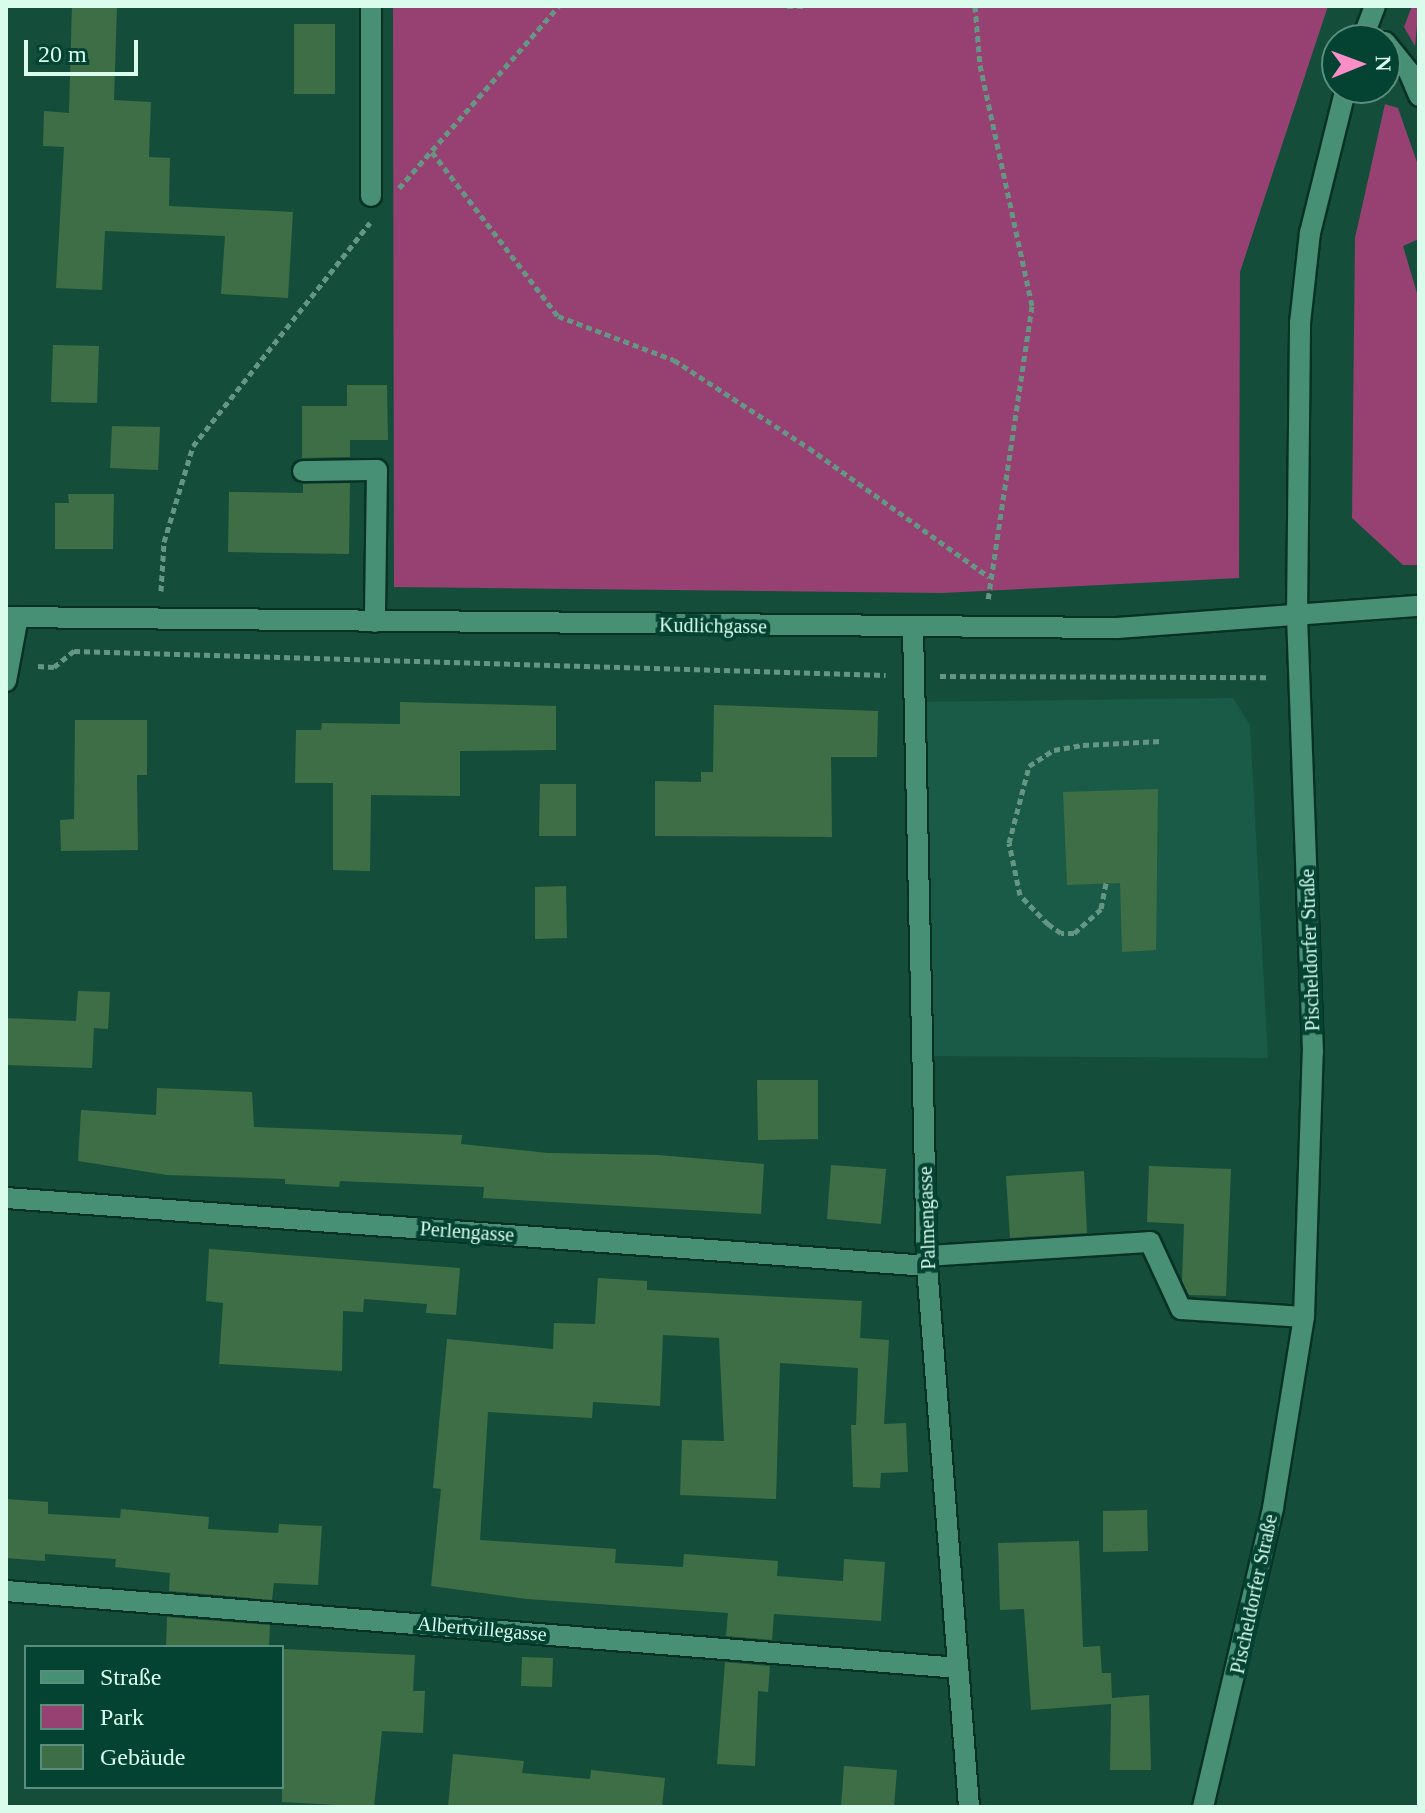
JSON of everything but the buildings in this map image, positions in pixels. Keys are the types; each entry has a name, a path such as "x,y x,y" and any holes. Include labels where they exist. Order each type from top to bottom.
{"street":[{"path":"371,6 371,196"},
{"path":"1401,62 1409,72 1419,96"},
{"name":"Pischeldorfer Straße","path":"1203,1807 1273,1508 1304,1317 1313,1052 1297,616 1300,323 1310,233 1342,104"},
{"path":"303,471 377,470 375,622"},
{"name":"Kudlichgasse","path":"12,617 913,629 1117,628 1419,606"},
{"path":"6,681 12,617"},
{"name":"Palmengasse","path":"913,629 927,1261 969,1807"},
{"name":"Perlengasse","path":"6,1198 927,1261 1150,1242 1181,1309 1304,1317"},
{"name":"Albertvillegasse","path":"6,1591 958,1668"}],"path":[{"path":"393,195 559,6"},
{"path":"787,6 806,6"},
{"path":"975,6 980,65 1032,306 989,577 988,605"},
{"path":"432,152 558,316 674,360 809,448 989,577"},
{"path":"161,596 164,542 193,446 375,217"},
{"path":"54,667 74,651 914,675 1299,678"},
{"path":"1106,883 1101,909 1074,933 1061,933 1048,924 1020,895 1009,843 1029,766 1069,747 1161,741"}],"shaded area":[{"path":"1233,698 1250,725 1268,1058 922,1056 915,702"}],"green space":[{"path":"393,6 1328,6 1240,272 1239,578 942,593 394,587"},
{"path":"1412,6 1419,6 1415,46 1404,27"},
{"path":"1385,104 1398,108 1419,168 1419,239 1403,246 1419,300 1419,565 1403,565 1352,518 1355,238"}]}
